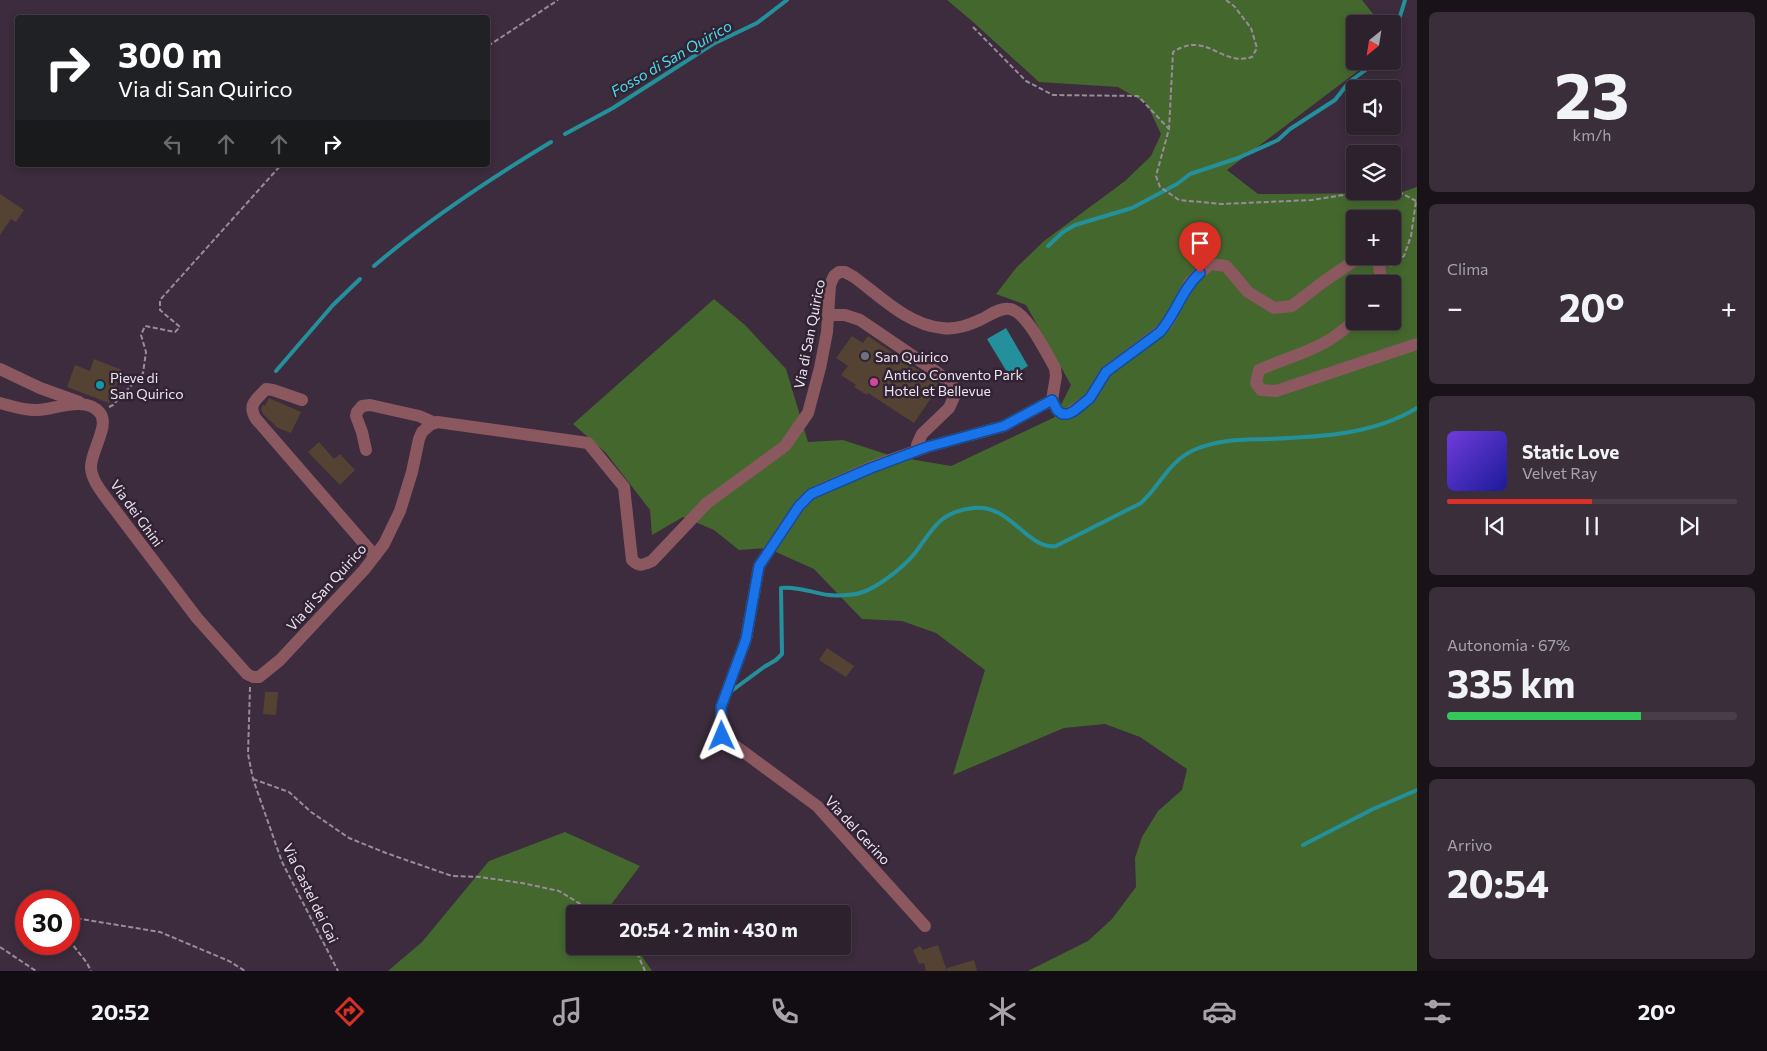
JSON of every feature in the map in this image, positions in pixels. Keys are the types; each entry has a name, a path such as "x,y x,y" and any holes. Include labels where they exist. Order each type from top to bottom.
{"street":[{"path":"1052,400 1057,410 1062,414 1068,414 1090,398 1106,372 1160,332 1167,324 1190,282 1210,264 1226,266 1248,292 1274,308 1292,306 1348,265"},
{"name":"Via di San Quirico","path":"250,675 259,677 280,660 364,570 384,544 400,512 422,432 437,422 588,442 624,486 632,560 636,565 643,565 652,561 707,503 785,446 808,413 827,332 830,285 834,276 839,272 845,272 854,277 902,313 916,322 927,326 952,328 964,326 998,310 1010,309 1022,316 1055,368 1056,376 1052,400"},
{"path":"828,315 845,315 860,320 952,384 954,397 949,408 922,434 917,445 918,450"},
{"path":"1346,328 1328,342 1259,370 1256,383 1261,390 1276,391 1417,344"},
{"path":"0,370 95,409"},
{"path":"302,400 266,389 254,401 252,412 256,419 375,556"},
{"name":"Via del Gerino","path":"925,926 817,806 741,752 722,736 721,707 746,639 759,566 799,506 811,494 918,450 1004,426 1052,400"},
{"path":"0,403 36,410 71,404 95,409"},
{"path":"366,450 356,416 362,406 370,405 419,416 435,423"},
{"name":"Via dei Ghini","path":"95,409 103,418 103,426 93,452 91,468 96,482 109,502 198,618 250,675"}],"path":[{"path":"490,45 558,0"},
{"path":"1226,0 1234,6 1251,28 1257,48 1252,57 1243,60 1223,56 1201,44 1181,47 1173,52 1169,129 1156,176 1160,187 1179,200 1231,204 1312,200 1346,195"},
{"path":"973,27 1026,80 1053,95 1138,96 1169,129"},
{"path":"95,409 113,405 142,373 146,352 141,335 145,326 175,332 180,327 160,310 160,300 279,167"},
{"path":"1381,275 1404,256 1411,236 1416,201 1401,193"},
{"name":"Via Castel dei Gai","path":"250,675 248,754 253,779 282,862 338,971"},
{"path":"253,779 289,792 311,812 349,838 386,853 452,876 522,882 559,891 582,905"},
{"path":"80,919 160,932 229,961 245,971"},
{"path":"0,947 36,971"},
{"path":"80,954 91,971"},
{"path":"638,955 645,971"}],"green space":[{"path":"947,0 1362,0 1374,15 1346,15 1346,70 1359,70 1227,170 1258,194 1346,193 1346,200 1401,200 1401,192 1417,187 1417,971 1028,971 1088,941 1112,919 1136,887 1135,858 1142,837 1158,811 1182,790 1187,769 1140,737 1105,724 1064,728 953,775 985,670 936,633 902,621 862,619 814,569 767,548 739,550 714,530 683,517 652,535 650,510 606,453 573,424 714,299 745,325 786,369 808,442 843,440 892,456 951,466 1055,417 1071,385 1026,305 996,294 1016,268 1044,241 1125,181 1151,156 1161,134 1147,104 1118,87 1039,82"},
{"path":"565,832 640,866 611,905 566,905 566,955 641,955 652,971 388,971 422,942 489,861"}],"water":[{"path":"1006,328 1028,366 1010,377 987,339"}],"building":[{"path":"0,194 24,210 16,222 11,219 0,235"},
{"name":"Antico Convento Park Hotel et Bellevue","path":"852,336 863,343 868,336 940,385 914,423 868,393 867,395 854,387 856,385 841,375 848,366 836,358"},
{"name":"Pieve di San Quirico","path":"94,359 122,370 109,403 67,387 75,365 90,371"},
{"path":"269,398 301,412 291,433 278,428 263,414 261,409"},
{"path":"319,442 334,459 340,454 355,470 340,485 308,452"},
{"path":"827,648 854,666 846,677 819,660"},
{"path":"265,692 278,692 276,715 263,714"},
{"path":"938,945 947,971 926,971 924,963 919,964 913,950 920,946 923,950"},
{"path":"974,960 977,971 947,971 947,968"}],"waterway":[{"name":"Fosso di San Quirico","path":"565,134 613,108 713,44 757,23 787,0"},
{"path":"1400,15 1405,0"},
{"path":"1048,246 1063,232 1075,225 1132,208 1177,184 1190,174 1238,158 1278,140 1290,129 1335,100 1349,82 1366,70"},
{"name":"Fosso di San Quirico","path":"374,266 416,232 460,201 551,142"},
{"name":"Fosso di San Quirico","path":"276,371 333,305 360,279"},
{"path":"730,692 782,654 781,588 832,595 850,595 863,592 888,578 904,565 932,529 952,513 973,508 986,508 998,512 1036,541 1056,546 1141,503 1171,467 1185,455 1203,446 1231,441 1345,433 1382,424 1417,408"},
{"path":"1303,845 1373,809 1417,790"}],"place":[{"name":"San Quirico","path":"865,356"},
{"name":"Antico Convento Park Hotel et Bellevue","path":"874,382"},
{"name":"Pieve di San Quirico","path":"100,385"}],"route":[{"path":"722,736 721,707 746,639 759,566 799,506 811,494 871,468 927,447 1004,426 1052,400 1054,406 1062,414 1074,411 1090,398 1106,372 1160,332 1167,324 1190,282 1200,273"}]}
